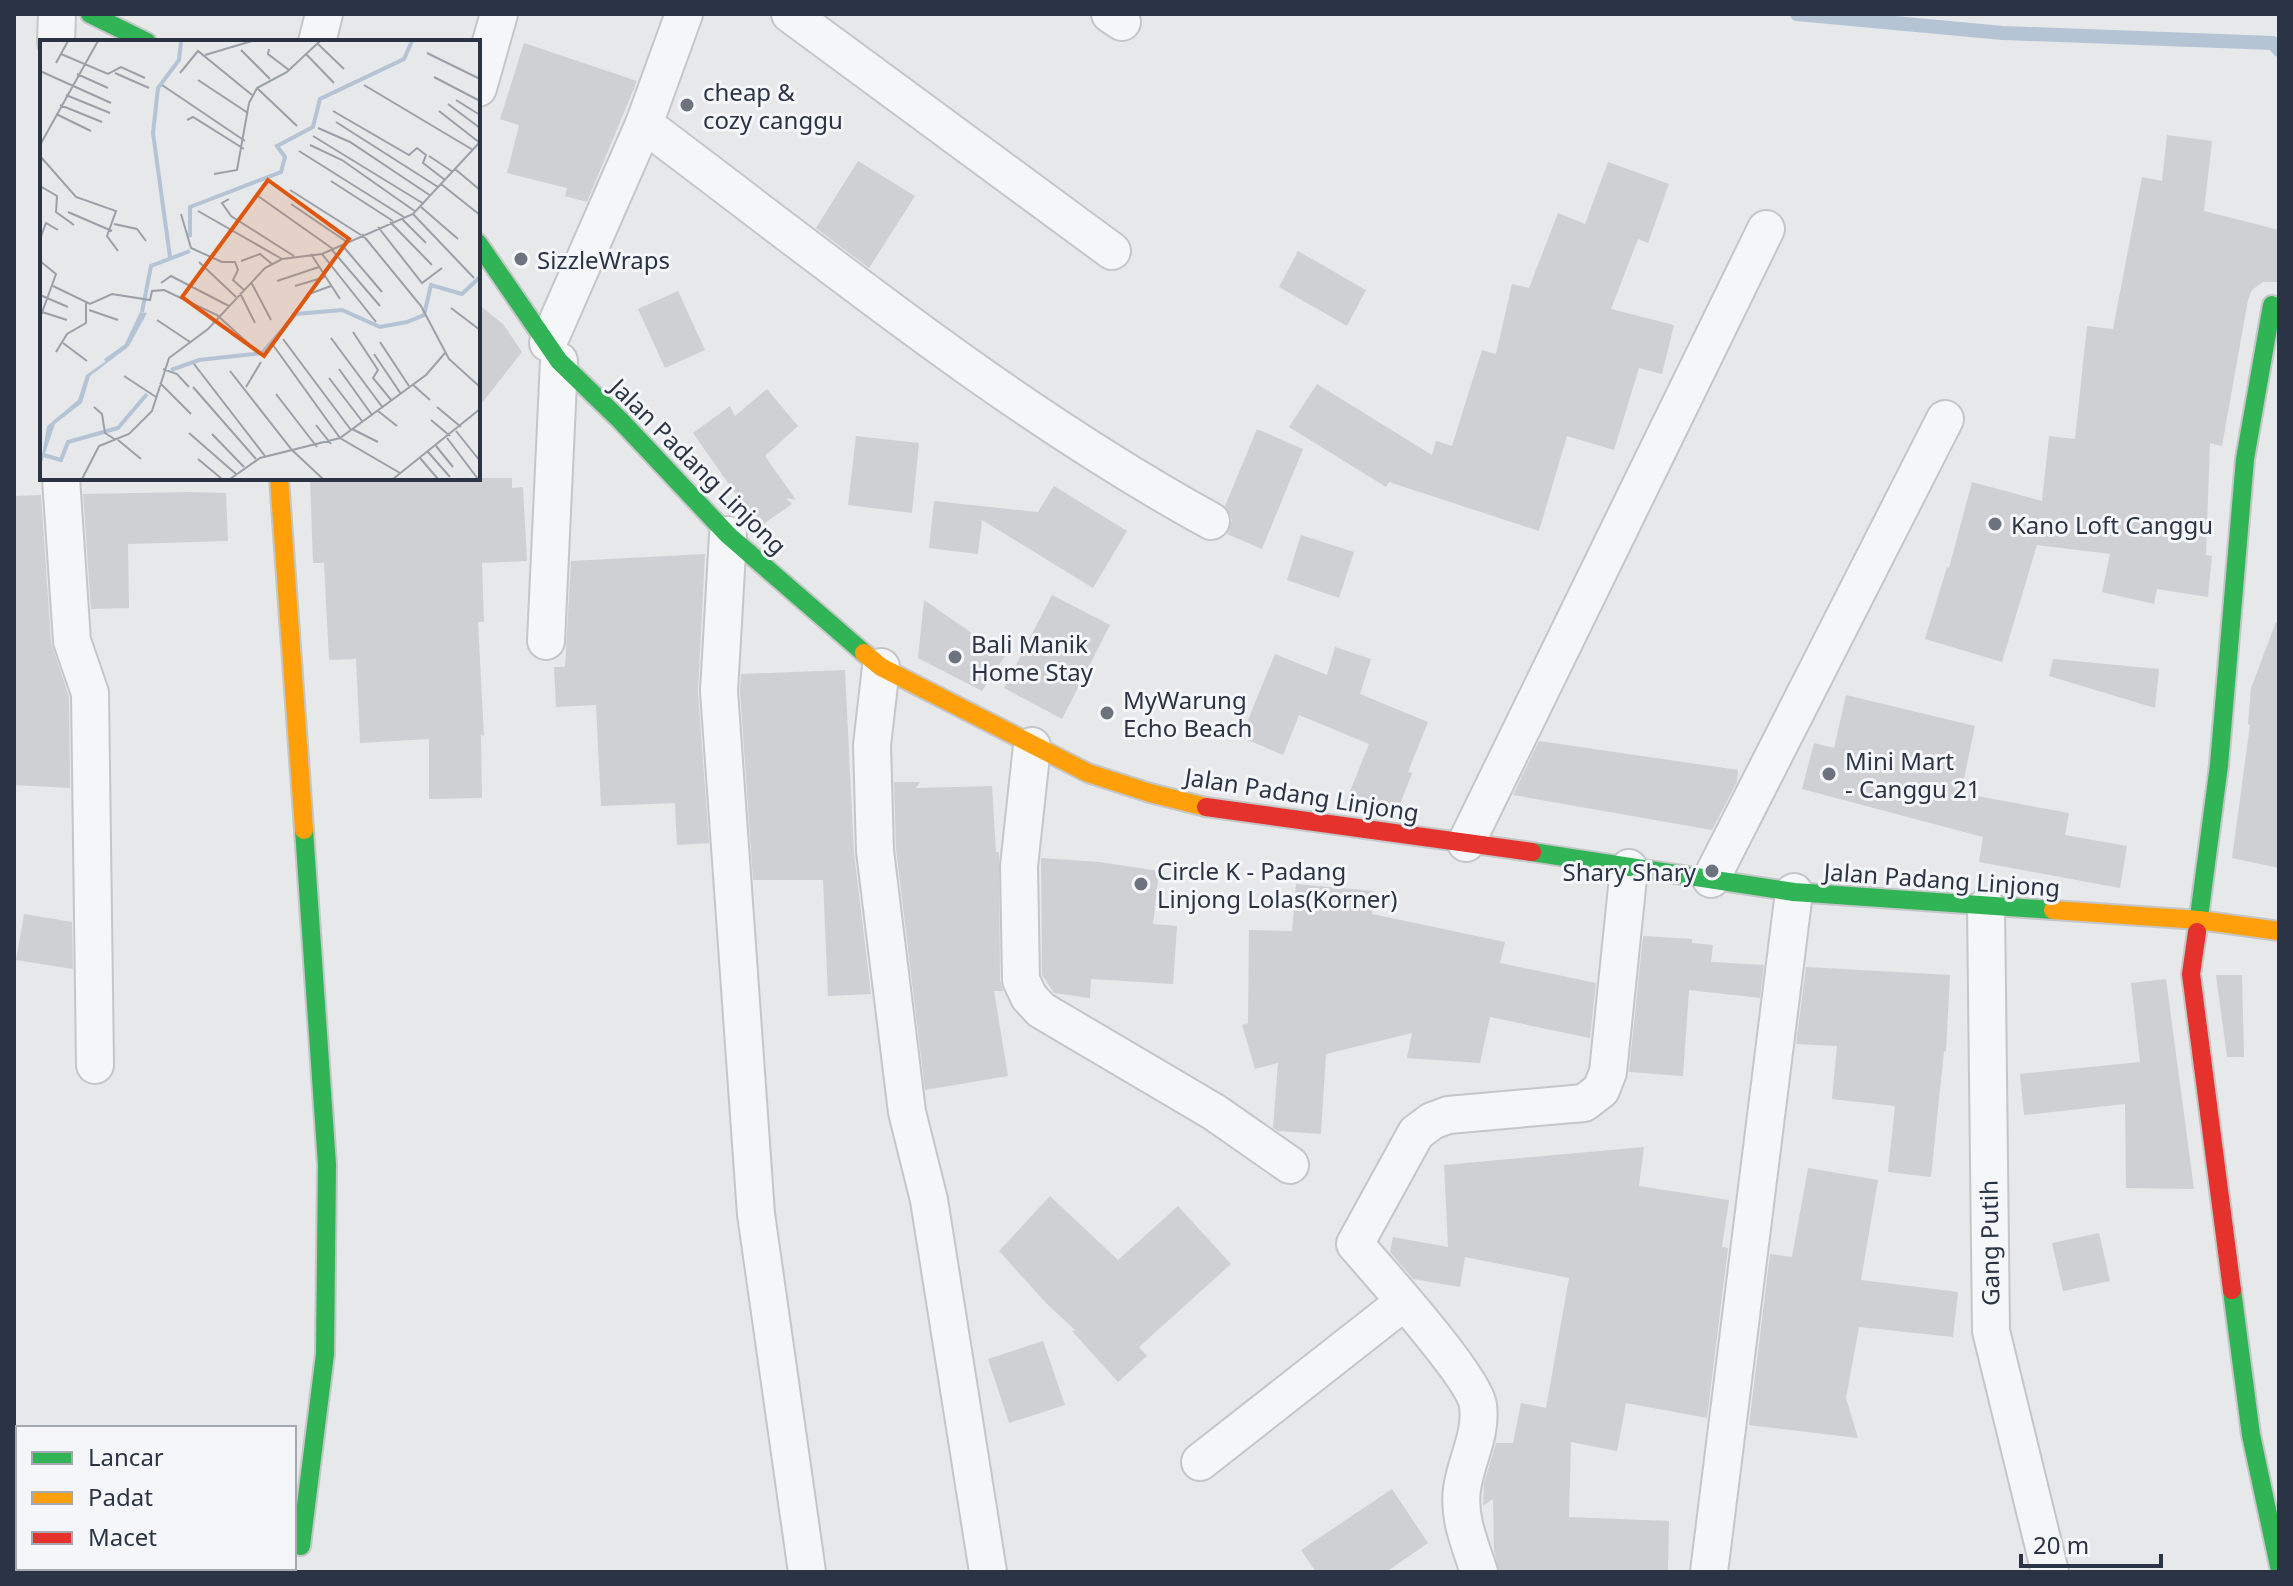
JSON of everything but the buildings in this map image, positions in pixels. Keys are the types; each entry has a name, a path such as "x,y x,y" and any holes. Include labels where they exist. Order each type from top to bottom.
{"street":[{"path":"56,40 57,14"},
{"path":"90,14 145,31"},
{"path":"318,40 324,14"},
{"path":"480,81 499,14"},
{"path":"546,641 553,352 644,124 684,14"},
{"path":"790,14 1112,251"},
{"path":"644,124 961,361 1111,463 1211,521"},
{"path":"1466,843 1766,229"},
{"name":"Jalan Padang Linjong","path":"480,246 553,352 728,535 881,667 1088,773 1214,809 1794,892 2199,920 2279,931"},
{"path":"2272,305 2245,459 2219,765 2191,974 2251,1435 2279,1566"},
{"path":"1711,879 1945,419"},
{"path":"61,480 72,641 90,693 95,1065"},
{"path":"279,480 327,1165 325,1354 301,1546"},
{"path":"728,535 719,691 753,1182 807,1572"},
{"path":"881,667 872,745 876,867 907,1112 929,1200 988,1572"},
{"path":"1032,746 1019,866 1021,980 1029,997 1041,1010 1214,1112 1290,1165"},
{"path":"1479,1572 1460,1515 1462,1487 1479,1429 1478,1402 1461,1372 1355,1244 1416,1133 1432,1121 1448,1115 1584,1103 1601,1090 1608,1072 1629,868"},
{"path":"1709,1572 1794,892"},
{"name":"Gang Putih","path":"1986,907 1991,1331 2050,1572"},
{"path":"1200,1462 1404,1302"}],"waterway":[{"path":"1797,14 2003,33 2273,43 2279,50"}],"traffic: fast":[{"path":"90,14 143,40"},
{"path":"480,246 559,361 620,420 728,535 864,653"},
{"path":"2197,932 2219,765 2245,459 2272,305"},
{"path":"301,1546 325,1354 327,1165 304,830"},
{"path":"1532,852 1794,892 2053,910"},
{"path":"2232,1290 2251,1435 2279,1566"}],"traffic: slow":[{"path":"279,480 304,830"},
{"path":"864,653 881,667 1088,773 1206,807"},
{"path":"2053,910 2199,920 2279,931"}],"traffic: jam":[{"path":"1206,807 1532,852"},
{"path":"2197,932 2191,974 2232,1290"}],"place":[{"name":"cheap & cozy canggu","path":"687,105"},
{"name":"SizzleWraps","path":"521,259"},
{"name":"Kano Loft Canggu","path":"1995,524"},
{"name":"Bali Manik Home Stay","path":"955,657"},
{"name":"MyWarung Echo Beach","path":"1107,713"},
{"name":"Mini Mart - Canggu 21","path":"1829,774"},
{"name":"Shary Shary","path":"1712,871"},
{"name":"Circle K - Padang Linjong Lolas(Korner)","path":"1141,884"}]}
